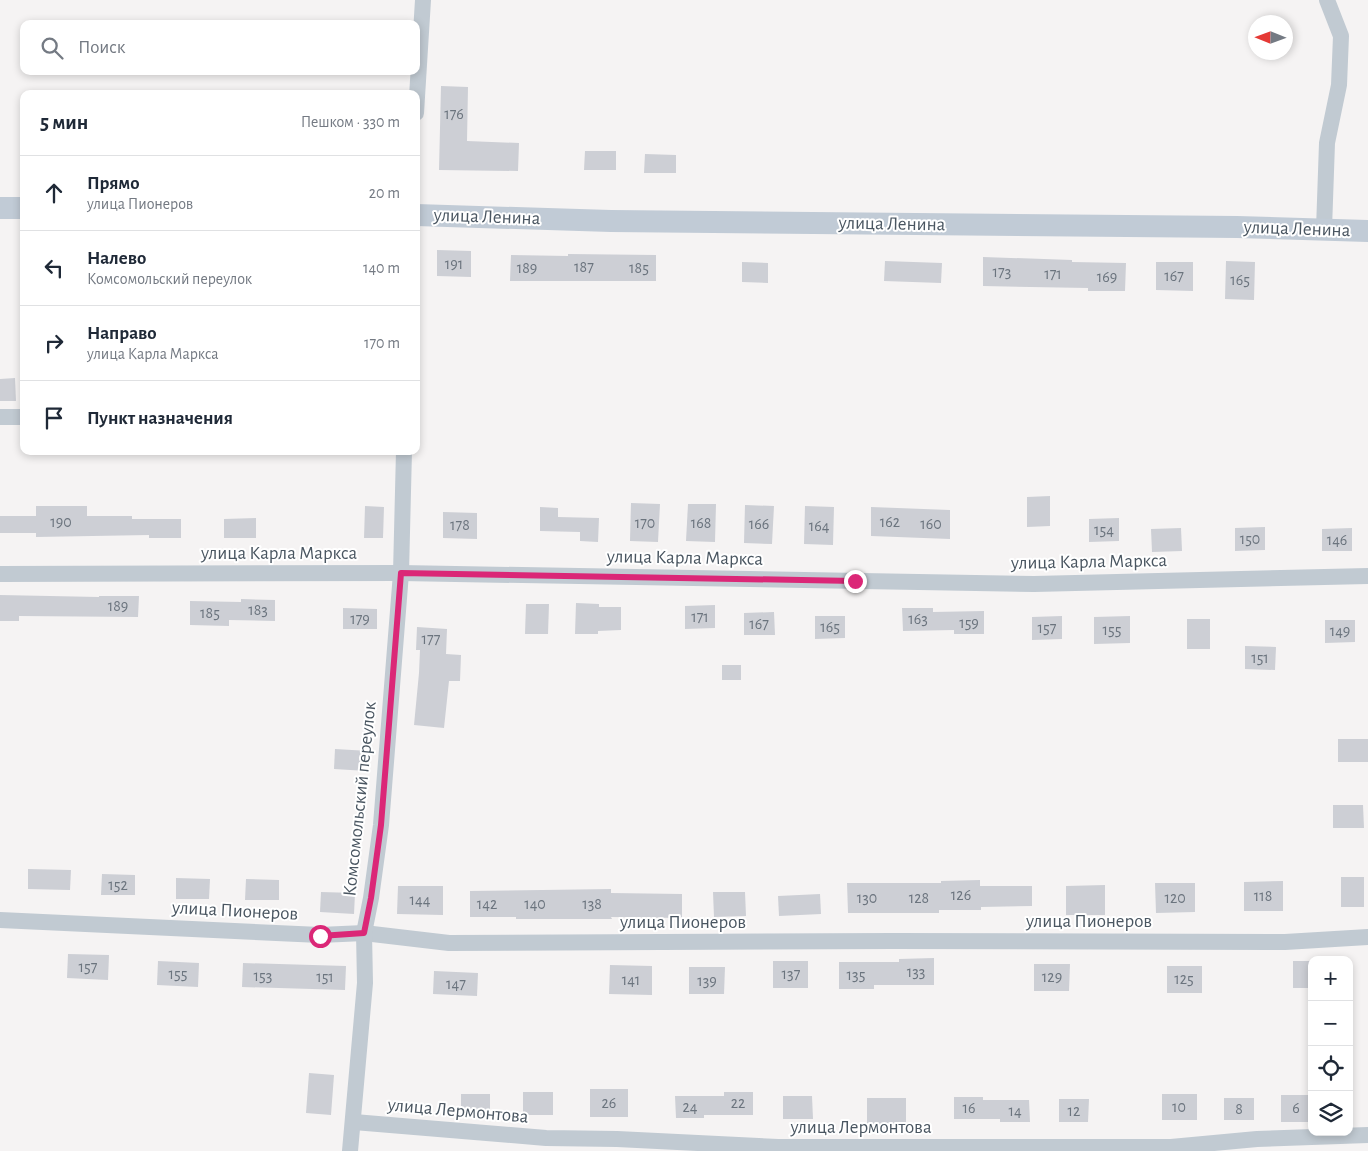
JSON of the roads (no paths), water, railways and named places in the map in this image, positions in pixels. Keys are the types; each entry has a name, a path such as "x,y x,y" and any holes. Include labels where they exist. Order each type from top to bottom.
{"main road":[{"path":"0,208 20,208"},
{"name":"улица Ленина","path":"420,215 651,221 1237,227 1368,231"}],"street":[{"path":"420,48 423,0"},
{"path":"1324,229 1327,143 1338,85 1342,36 1327,0"},
{"path":"417,90 418,75"},
{"path":"0,417 20,417"},
{"name":"Комсомольский переулок","path":"350,1151 365,983 364,933 381,825 401,573 404,455"},
{"name":"улица Карла Маркса","path":"0,574 401,573 1034,584 1368,576"},
{"name":"улица Пионеров","path":"0,920 320,936 364,933 449,943 892,940 1285,942 1368,937"},
{"name":"улица Лермонтова","path":"354,1122 546,1138 778,1147 1171,1147 1257,1139 1368,1135"}]}
